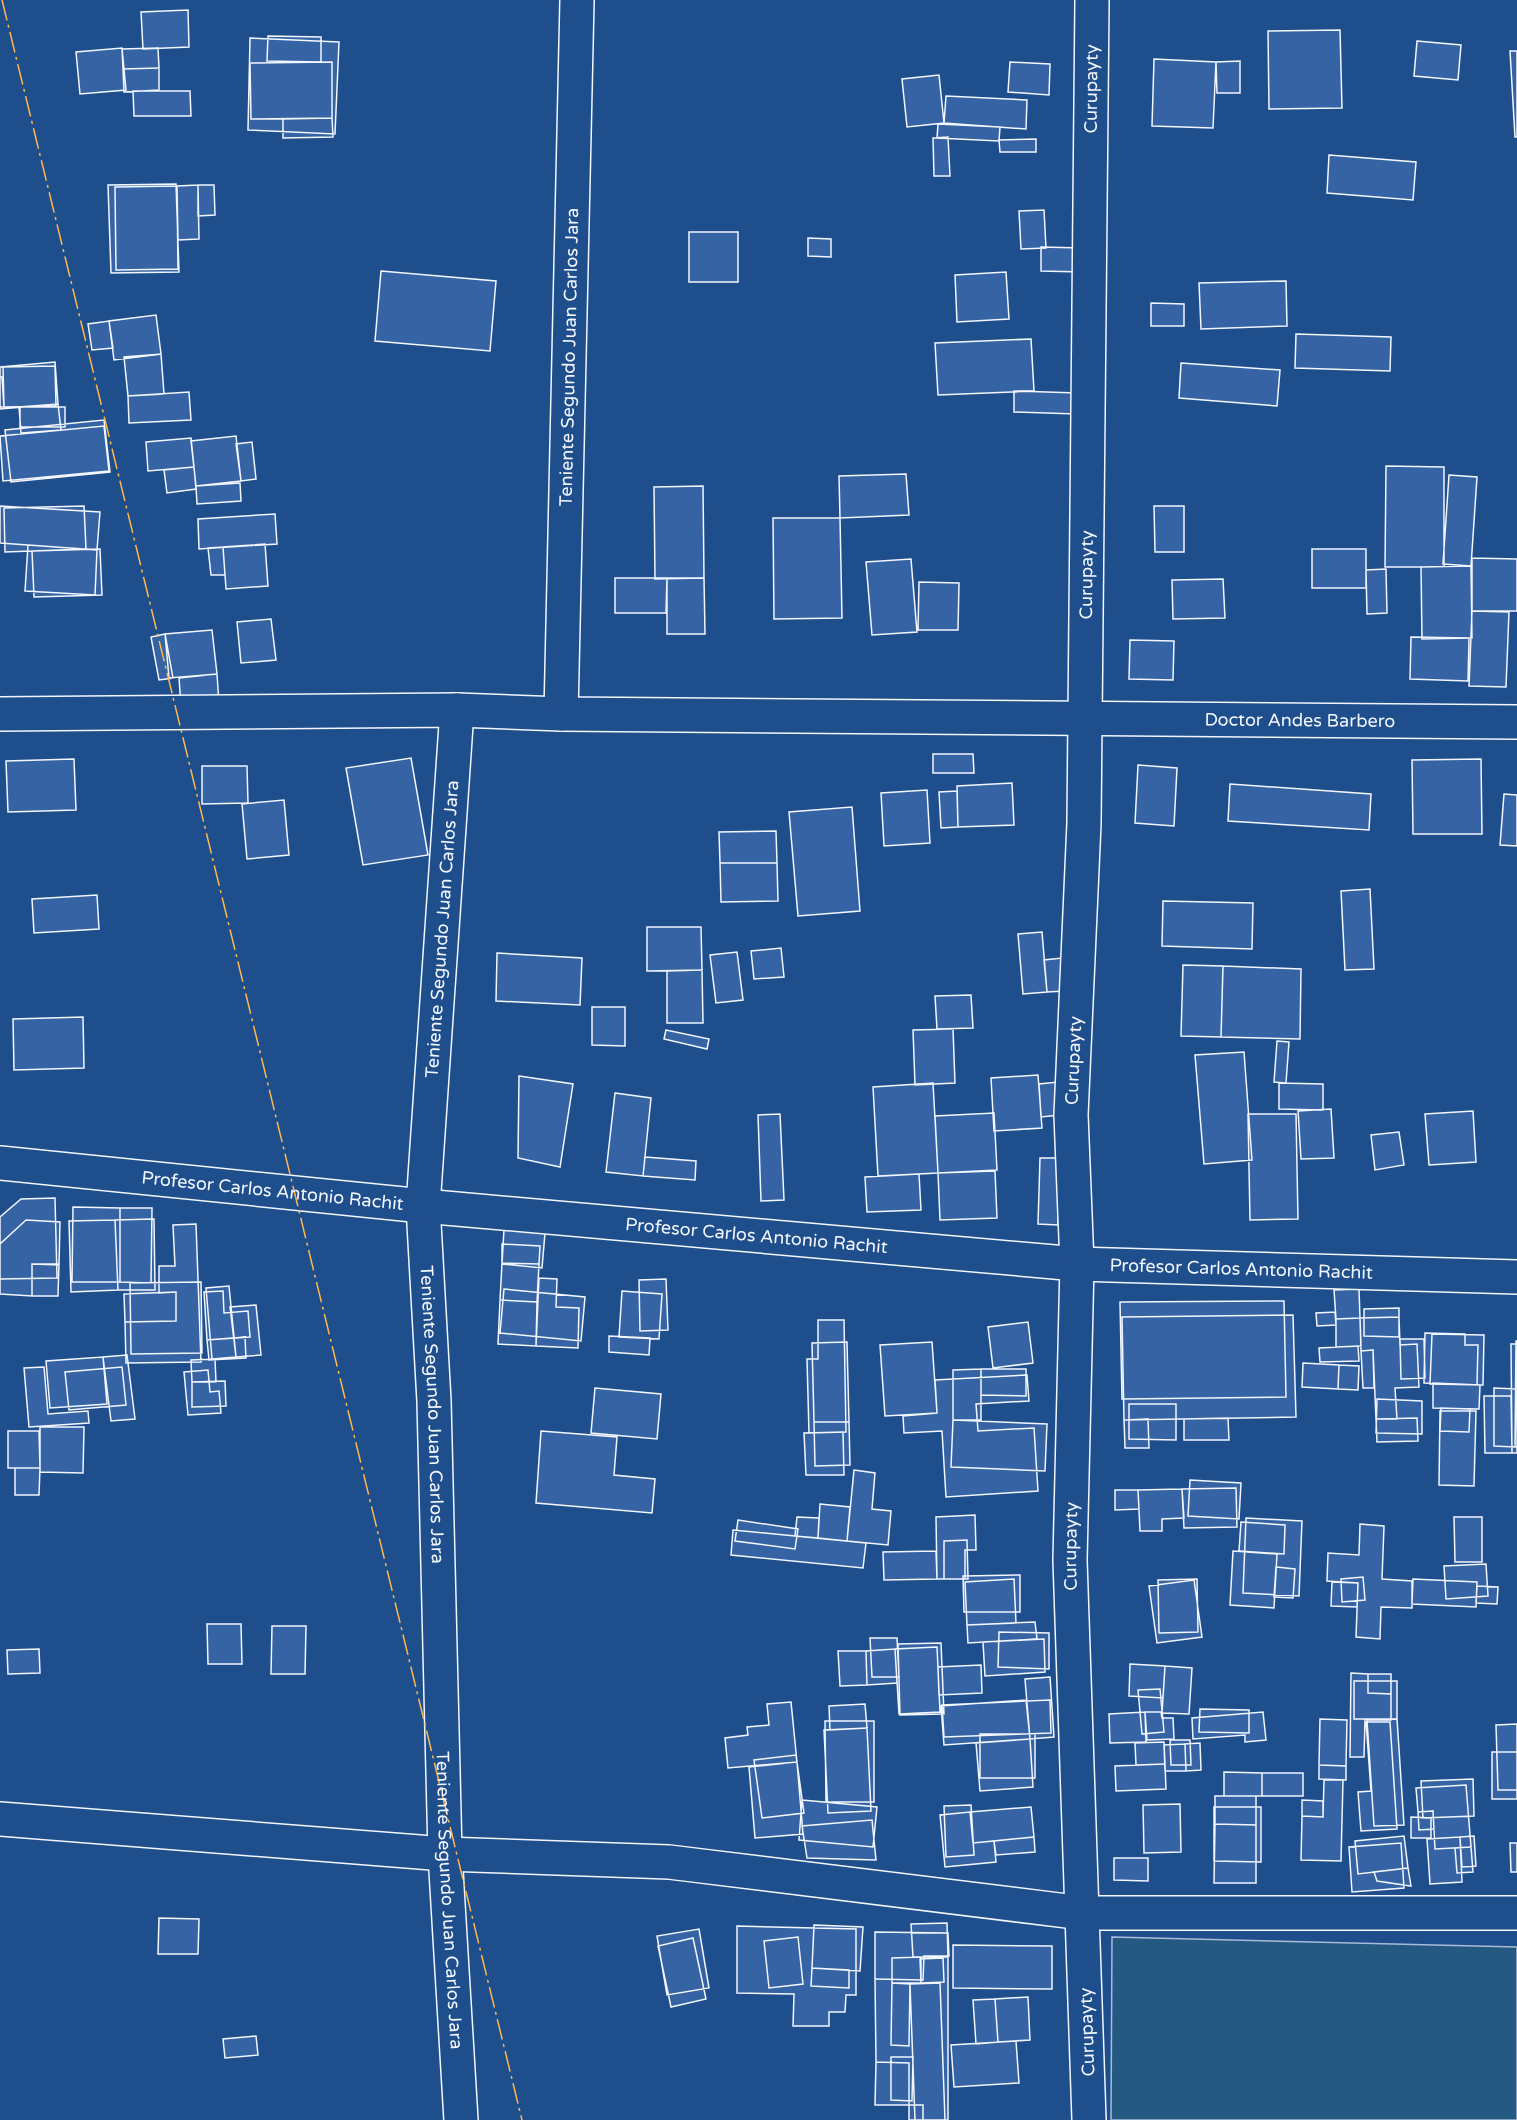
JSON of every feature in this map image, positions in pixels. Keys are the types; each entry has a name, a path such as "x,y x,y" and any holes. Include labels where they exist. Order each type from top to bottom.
{"street":[{"name":"Teniente Segundo Juan Carlos Jara","path":"561,714 577,0"},
{"name":"Curupayty","path":"1089,2120 1070,1560 1077,1264 1071,1115 1084,823 1092,0"},
{"name":"Teniente Segundo Juan Carlos Jara","path":"457,710 423,1206 434,1401 445,1854 461,2120"},
{"name":"Doctor Andes Barbero","path":"0,714 457,710 561,714 1517,722"},
{"name":"Profesor Carlos Antonio Rachit","path":"0,1163 423,1206 1077,1264 1517,1277"},
{"path":"0,1819 445,1854 669,1862 1083,1913 1517,1913"}],"shaded area":[{"path":"1112,1937 1517,1947 1517,2120 1111,2120"}],"building":[{"path":"188,10 189,47 143,49 141,12"},
{"path":"1340,30 1342,108 1269,109 1268,31"},
{"path":"268,36 321,37 321,62 267,61"},
{"path":"250,38 339,42 335,134 248,130"},
{"path":"1417,41 1461,45 1458,80 1414,76"},
{"path":"122,48 126,90 80,94 76,52"},
{"path":"158,48 159,68 123,69 122,49"},
{"path":"1510,51 1517,51 1517,137 1515,137"},
{"path":"1154,59 1216,62 1213,128 1152,126"},
{"path":"1240,61 1240,93 1217,93 1216,62"},
{"path":"332,62 332,118 251,119 250,63"},
{"path":"1010,62 1050,64 1049,95 1008,92"},
{"path":"159,68 159,90 124,92 123,69"},
{"path":"939,75 944,123 907,127 902,79"},
{"path":"133,91 190,91 191,116 134,116"},
{"path":"946,96 1027,100 1026,129 944,123"},
{"path":"332,118 333,137 283,138 283,119"},
{"path":"938,124 1000,127 999,141 937,138"},
{"path":"948,137 950,176 934,176 933,138"},
{"path":"1036,139 1036,152 1000,152 999,140"},
{"path":"1329,155 1416,162 1413,200 1327,193"},
{"path":"176,184 179,272 111,273 108,185"},
{"path":"198,185 214,185 215,215 198,216"},
{"path":"198,185 199,239 178,240 177,186"},
{"path":"177,186 178,269 116,270 115,187"},
{"path":"1044,210 1046,248 1021,249 1019,211"},
{"path":"689,232 738,232 738,282 689,282"},
{"path":"808,238 831,239 831,257 808,256"},
{"path":"1041,247 1083,248 1082,272 1041,271"},
{"path":"381,271 496,281 490,351 375,341"},
{"path":"1006,272 1009,319 957,322 955,275"},
{"path":"1286,281 1287,326 1201,329 1199,283"},
{"path":"1151,303 1184,304 1184,326 1151,326"},
{"path":"156,315 161,354 114,360 109,321"},
{"path":"109,321 113,348 92,350 88,324"},
{"path":"1296,334 1391,337 1390,371 1295,368"},
{"path":"1031,339 1034,391 938,395 935,343"},
{"path":"161,354 164,394 128,396 124,357"},
{"path":"55,362 58,404 0,409 0,367"},
{"path":"1181,363 1280,370 1277,406 1179,398"},
{"path":"55,366 56,406 4,407 3,367"},
{"path":"0,377 2,377 4,407 0,407"},
{"path":"1014,391 1077,393 1076,414 1014,412"},
{"path":"189,392 191,420 129,423 128,396"},
{"path":"58,404 61,430 21,433 19,407"},
{"path":"20,407 65,407 65,427 20,427"},
{"path":"104,420 110,472 11,482 5,430"},
{"path":"104,426 109,471 3,481 0,436"},
{"path":"236,436 241,481 196,486 191,441"},
{"path":"191,438 194,467 148,471 146,442"},
{"path":"252,442 256,479 241,481 236,444"},
{"path":"1386,466 1444,467 1444,567 1385,567"},
{"path":"194,467 196,489 167,493 164,470"},
{"path":"906,474 909,515 840,518 839,476"},
{"path":"1449,475 1477,477 1471,566 1443,564"},
{"path":"240,483 241,501 197,504 196,486"},
{"path":"703,486 704,578 655,579 654,487"},
{"path":"0,506 100,512 97,550 0,543"},
{"path":"84,506 86,549 5,552 4,508"},
{"path":"1154,506 1184,506 1184,552 1155,552"},
{"path":"275,514 277,544 199,549 198,519"},
{"path":"773,518 840,518 842,618 774,619"},
{"path":"265,544 268,586 226,589 223,547"},
{"path":"28,545 97,550 95,595 25,591"},
{"path":"223,547 225,575 211,575 208,548"},
{"path":"100,549 102,595 34,597 32,551"},
{"path":"1312,549 1366,549 1366,588 1312,588"},
{"path":"1472,558 1517,559 1517,611 1472,611"},
{"path":"911,559 917,632 872,635 866,562"},
{"path":"1471,566 1472,638 1422,639 1421,567"},
{"path":"1386,569 1387,613 1367,614 1366,570"},
{"path":"615,578 667,578 666,613 615,613"},
{"path":"667,578 704,578 705,634 667,634"},
{"path":"1223,579 1225,618 1173,619 1172,580"},
{"path":"919,582 959,583 958,630 918,630"},
{"path":"1472,611 1509,612 1506,687 1469,686"},
{"path":"271,619 276,660 241,663 237,622"},
{"path":"212,630 217,674 169,678 165,634"},
{"path":"165,634 173,678 159,680 151,637"},
{"path":"1411,637 1469,638 1468,681 1410,679"},
{"path":"1130,640 1174,641 1173,680 1129,679"},
{"path":"217,674 219,703 181,706 179,678"},
{"path":"933,754 973,754 974,773 933,773"},
{"path":"411,758 428,855 363,865 346,768"},
{"path":"74,759 76,810 8,812 6,761"},
{"path":"1481,759 1482,834 1413,834 1412,760"},
{"path":"1138,765 1177,768 1174,826 1135,823"},
{"path":"202,766 247,766 248,803 202,804"},
{"path":"1012,783 1014,825 958,827 957,786"},
{"path":"1230,784 1371,794 1369,830 1228,821"},
{"path":"927,790 930,843 884,846 881,793"},
{"path":"957,791 958,827 941,828 939,792"},
{"path":"1504,794 1517,795 1517,846 1500,845"},
{"path":"284,800 289,855 247,859 242,804"},
{"path":"852,807 860,911 798,916 789,812"},
{"path":"776,831 777,863 720,863 719,832"},
{"path":"720,863 777,863 778,901 721,902"},
{"path":"1370,889 1374,969 1345,970 1341,891"},
{"path":"97,895 99,929 34,933 32,899"},
{"path":"1163,901 1253,903 1252,949 1162,946"},
{"path":"647,927 701,927 702,970 647,971"},
{"path":"1042,932 1047,992 1023,994 1018,934"},
{"path":"781,948 784,977 754,979 751,951"},
{"path":"737,952 743,1000 716,1003 710,955"},
{"path":"497,953 582,958 580,1005 496,1001"},
{"path":"1062,958 1064,991 1047,992 1044,960"},
{"path":"1183,965 1223,966 1221,1037 1181,1036"},
{"path":"1223,966 1301,969 1300,1039 1221,1037"},
{"path":"702,970 703,1023 667,1023 667,971"},
{"path":"971,995 973,1028 937,1029 935,996"},
{"path":"592,1007 625,1007 625,1046 592,1045"},
{"path":"83,1017 84,1068 14,1070 13,1019"},
{"path":"953,1029 955,1083 915,1085 913,1030"},
{"path":"666,1030 709,1039 707,1049 664,1039"},
{"path":"1277,1041 1289,1042 1286,1083 1274,1082"},
{"path":"1244,1052 1252,1160 1204,1164 1195,1055"},
{"path":"1038,1075 1042,1128 994,1131 991,1078"},
{"path":"519,1076 573,1084 560,1167 518,1158"},
{"path":"1058,1082 1060,1115 1041,1117 1039,1084"},
{"path":"933,1083 938,1173 878,1176 873,1087"},
{"path":"1279,1083 1323,1084 1323,1110 1279,1109"},
{"path":"615,1093 651,1098 643,1176 606,1172"},
{"path":"1331,1109 1334,1158 1301,1159 1298,1111"},
{"path":"1473,1111 1476,1162 1429,1165 1425,1114"},
{"path":"994,1113 997,1170 938,1173 935,1116"},
{"path":"780,1114 784,1200 761,1201 758,1115"},
{"path":"1248,1114 1296,1114 1298,1219 1250,1220"},
{"path":"1399,1132 1404,1165 1375,1170 1371,1135"},
{"path":"645,1157 696,1161 695,1180 643,1176"},
{"path":"1040,1158 1060,1158 1058,1225 1038,1224"},
{"path":"995,1171 997,1218 940,1220 938,1173"},
{"path":"919,1174 921,1210 867,1212 865,1177"},
{"path":"55,1198 57,1278 0,1279 0,1217 21,1199"},
{"path":"73,1207 120,1208 120,1282 72,1282"},
{"path":"120,1208 152,1208 151,1283 120,1282"},
{"path":"154,1219 155,1290 118,1290 115,1220"},
{"path":"26,1220 60,1222 59,1265 32,1264 32,1296 0,1294 0,1244"},
{"path":"115,1220 118,1290 71,1292 69,1221"},
{"path":"196,1224 201,1362 126,1363 125,1322 176,1321 176,1292 159,1293 159,1266 175,1266 173,1225"},
{"path":"504,1229 545,1233 542,1268 502,1264"},
{"path":"502,1244 540,1246 539,1264 502,1263"},
{"path":"502,1263 539,1264 537,1302 500,1300"},
{"path":"32,1264 59,1264 58,1296 32,1296"},
{"path":"539,1278 557,1279 556,1307 579,1308 578,1348 536,1346"},
{"path":"666,1279 668,1330 640,1331 639,1280"},
{"path":"201,1282 202,1353 131,1354 130,1283"},
{"path":"229,1286 236,1357 212,1359 206,1288"},
{"path":"504,1289 585,1297 581,1341 500,1333"},
{"path":"1359,1289 1360,1318 1336,1319 1334,1290"},
{"path":"223,1291 224,1313 248,1311 250,1337 207,1340 204,1292"},
{"path":"622,1291 662,1294 659,1339 619,1337"},
{"path":"176,1292 176,1321 125,1322 124,1294"},
{"path":"500,1300 537,1302 536,1346 498,1344"},
{"path":"1284,1301 1286,1397 1122,1399 1120,1302"},
{"path":"256,1305 261,1355 236,1357 230,1307"},
{"path":"1399,1308 1399,1337 1364,1336 1364,1309"},
{"path":"1335,1312 1336,1325 1317,1326 1316,1313"},
{"path":"1293,1315 1296,1417 1124,1420 1122,1317"},
{"path":"1399,1317 1400,1345 1417,1344 1419,1387 1395,1388 1397,1419 1376,1419 1373,1350 1361,1351 1360,1318"},
{"path":"1360,1318 1361,1346 1336,1347 1336,1319"},
{"path":"818,1320 844,1320 846,1432 809,1433 807,1359 818,1359"},
{"path":"1028,1322 1033,1363 993,1368 988,1327"},
{"path":"1425,1333 1465,1334 1465,1345 1478,1345 1477,1385 1424,1383"},
{"path":"1432,1334 1484,1335 1483,1385 1430,1384"},
{"path":"609,1336 650,1338 649,1355 609,1352"},
{"path":"245,1337 246,1358 209,1360 207,1340"},
{"path":"1400,1339 1424,1339 1425,1378 1401,1379"},
{"path":"1516,1341 1517,1447 1515,1447"},
{"path":"847,1342 849,1422 814,1422 812,1343"},
{"path":"932,1342 937,1413 885,1416 880,1345"},
{"path":"1511,1344 1517,1344 1517,1453 1512,1453"},
{"path":"1358,1346 1359,1361 1320,1362 1319,1348"},
{"path":"1373,1350 1374,1388 1363,1388 1361,1351"},
{"path":"127,1355 135,1419 111,1421 103,1357"},
{"path":"103,1357 107,1404 50,1408 46,1361"},
{"path":"215,1359 216,1382 192,1382 191,1360"},
{"path":"1303,1363 1339,1365 1338,1389 1302,1387"},
{"path":"1339,1365 1359,1366 1358,1390 1338,1389"},
{"path":"44,1367 48,1414 88,1411 89,1423 29,1427 24,1368"},
{"path":"122,1367 126,1405 69,1410 65,1372"},
{"path":"981,1369 1026,1369 1026,1396 981,1395"},
{"path":"981,1369 981,1420 953,1420 953,1370"},
{"path":"208,1370 210,1392 219,1391 221,1413 188,1415 184,1372"},
{"path":"1027,1375 1029,1401 976,1404 978,1431 1034,1428 1038,1491 946,1497 942,1431 904,1433 903,1416 937,1413 935,1380"},
{"path":"225,1381 226,1406 192,1407 192,1382"},
{"path":"1433,1383 1480,1385 1479,1409 1433,1408"},
{"path":"595,1388 661,1394 657,1439 591,1433"},
{"path":"1494,1388 1516,1389 1515,1447 1494,1446"},
{"path":"1484,1396 1511,1396 1512,1453 1485,1453"},
{"path":"1377,1399 1422,1401 1422,1434 1376,1433"},
{"path":"1129,1404 1176,1404 1176,1440 1129,1439"},
{"path":"1441,1408 1470,1409 1469,1432 1440,1431"},
{"path":"1440,1411 1476,1411 1474,1486 1439,1485"},
{"path":"1228,1418 1229,1440 1184,1440 1184,1419"},
{"path":"1417,1418 1418,1441 1377,1442 1376,1419"},
{"path":"1148,1419 1149,1448 1125,1448 1124,1420"},
{"path":"953,1420 1047,1424 1045,1471 951,1467"},
{"path":"814,1422 849,1422 850,1465 815,1466"},
{"path":"40,1427 84,1427 83,1473 40,1472"},
{"path":"8,1431 39,1431 40,1468 8,1468"},
{"path":"541,1431 617,1437 614,1475 655,1479 652,1513 536,1503"},
{"path":"843,1432 844,1475 806,1475 804,1433"},
{"path":"15,1468 40,1468 39,1495 15,1495"},
{"path":"854,1470 875,1473 872,1509 891,1511 888,1545 847,1541"},
{"path":"1190,1480 1241,1483 1239,1519 1188,1516"},
{"path":"1236,1488 1237,1527 1184,1528 1182,1489"},
{"path":"1182,1489 1184,1518 1162,1519 1162,1531 1140,1531 1138,1490"},
{"path":"1115,1490 1138,1490 1139,1509 1115,1510"},
{"path":"820,1504 850,1507 847,1541 818,1538"},
{"path":"975,1515 976,1550 965,1550 965,1579 937,1579 936,1517"},
{"path":"797,1517 819,1518 818,1538 795,1536"},
{"path":"1454,1517 1482,1517 1482,1562 1455,1562"},
{"path":"1246,1518 1302,1521 1299,1596 1243,1593"},
{"path":"738,1520 798,1529 795,1549 735,1541"},
{"path":"1241,1522 1285,1525 1284,1554 1239,1551"},
{"path":"1360,1524 1384,1526 1382,1579 1412,1581 1412,1608 1381,1607 1380,1639 1356,1637 1358,1583 1327,1581 1328,1553 1359,1555"},
{"path":"733,1530 866,1543 863,1568 731,1555"},
{"path":"967,1540 968,1579 944,1579 944,1541"},
{"path":"936,1551 937,1579 884,1580 883,1552"},
{"path":"1233,1551 1277,1554 1274,1608 1230,1605"},
{"path":"1486,1564 1488,1596 1446,1599 1444,1566"},
{"path":"1276,1567 1295,1569 1293,1598 1274,1597"},
{"path":"1020,1575 1020,1612 964,1612 963,1576"},
{"path":"1363,1577 1365,1600 1342,1602 1341,1579"},
{"path":"1014,1579 1016,1623 967,1625 965,1582"},
{"path":"1197,1579 1198,1632 1159,1633 1158,1580"},
{"path":"1413,1579 1477,1582 1476,1607 1412,1604"},
{"path":"1194,1580 1202,1637 1157,1643 1149,1586"},
{"path":"1332,1582 1358,1583 1357,1607 1331,1606"},
{"path":"1477,1586 1498,1587 1497,1604 1476,1603"},
{"path":"1035,1622 1037,1639 968,1643 967,1625"},
{"path":"207,1624 241,1624 242,1664 208,1664"},
{"path":"272,1626 306,1626 305,1674 271,1674"},
{"path":"999,1632 1049,1633 1049,1669 998,1667"},
{"path":"870,1638 897,1638 899,1677 872,1677"},
{"path":"1044,1639 1045,1672 985,1676 983,1642"},
{"path":"941,1643 944,1714 900,1715 898,1644"},
{"path":"937,1647 940,1712 899,1714 895,1649"},
{"path":"39,1649 40,1673 8,1674 7,1650"},
{"path":"895,1649 897,1683 867,1685 866,1651"},
{"path":"838,1651 866,1651 867,1685 840,1686"},
{"path":"1130,1664 1165,1666 1163,1698 1129,1696"},
{"path":"981,1665 982,1693 939,1695 938,1667"},
{"path":"1165,1666 1192,1668 1189,1714 1162,1713"},
{"path":"1351,1673 1368,1674 1368,1693 1391,1694 1391,1720 1365,1719 1364,1757 1350,1757"},
{"path":"1368,1674 1391,1674 1391,1694 1368,1693"},
{"path":"1050,1677 1054,1737 1030,1739 1025,1679"},
{"path":"1354,1681 1397,1681 1397,1719 1354,1719"},
{"path":"1160,1689 1164,1732 1142,1734 1138,1690"},
{"path":"1026,1700 1030,1739 944,1745 941,1706"},
{"path":"1050,1700 1051,1733 944,1737 942,1705"},
{"path":"791,1702 797,1762 728,1768 725,1738 748,1735 747,1727 769,1725 767,1704"},
{"path":"865,1704 867,1728 830,1730 829,1706"},
{"path":"1200,1709 1249,1710 1249,1733 1199,1732"},
{"path":"1145,1712 1146,1742 1110,1743 1109,1714"},
{"path":"1145,1712 1161,1712 1162,1718 1173,1718 1174,1739 1147,1740"},
{"path":"1263,1712 1266,1740 1245,1742 1245,1735 1193,1739 1192,1718"},
{"path":"1320,1719 1347,1720 1346,1766 1319,1765"},
{"path":"1397,1719 1404,1825 1374,1826 1367,1720"},
{"path":"825,1721 874,1721 874,1802 826,1802"},
{"path":"1366,1722 1390,1722 1397,1829 1361,1831 1358,1792 1371,1791"},
{"path":"1517,1724 1517,1790 1498,1790 1496,1725"},
{"path":"867,1728 871,1811 828,1813 824,1730"},
{"path":"980,1734 1035,1734 1035,1778 980,1778"},
{"path":"1030,1739 1033,1787 980,1791 976,1743"},
{"path":"1170,1740 1190,1740 1191,1765 1171,1765"},
{"path":"1164,1742 1165,1764 1136,1765 1135,1743"},
{"path":"1200,1743 1201,1770 1186,1771 1185,1744"},
{"path":"1185,1744 1186,1771 1165,1771 1164,1745"},
{"path":"1492,1752 1517,1752 1517,1799 1492,1799"},
{"path":"796,1755 804,1813 762,1818 754,1760"},
{"path":"797,1762 803,1834 755,1838 749,1767"},
{"path":"1165,1764 1166,1789 1116,1791 1115,1766"},
{"path":"1319,1765 1346,1766 1346,1780 1319,1779"},
{"path":"1224,1772 1262,1773 1262,1796 1224,1796"},
{"path":"1262,1773 1303,1773 1303,1796 1262,1796"},
{"path":"1473,1779 1474,1816 1423,1818 1421,1781"},
{"path":"1324,1780 1343,1780 1341,1861 1301,1860 1302,1816 1323,1817"},
{"path":"1466,1785 1471,1847 1435,1849 1433,1811 1418,1812 1416,1788"},
{"path":"1215,1796 1256,1796 1256,1825 1215,1824"},
{"path":"802,1800 877,1807 873,1847 799,1840"},
{"path":"1302,1800 1323,1801 1323,1817 1302,1816"},
{"path":"1180,1804 1181,1852 1144,1853 1143,1805"},
{"path":"971,1805 974,1855 946,1857 944,1806"},
{"path":"1031,1807 1034,1837 973,1843 970,1812"},
{"path":"1214,1807 1261,1807 1261,1862 1214,1861"},
{"path":"1433,1811 1434,1829 1419,1830 1418,1812"},
{"path":"970,1812 973,1843 994,1841 996,1862 945,1867 940,1815"},
{"path":"1411,1817 1431,1818 1431,1838 1411,1838"},
{"path":"872,1820 876,1860 807,1858 802,1826"},
{"path":"1215,1824 1256,1825 1256,1883 1214,1883"},
{"path":"1404,1836 1408,1868 1358,1874 1355,1841"},
{"path":"1474,1836 1476,1866 1462,1867 1460,1837"},
{"path":"1034,1837 1035,1852 996,1855 994,1841"},
{"path":"1460,1837 1462,1882 1430,1884 1427,1839"},
{"path":"1401,1843 1404,1888 1352,1892 1349,1847"},
{"path":"1510,1843 1517,1843 1517,1872 1511,1872"},
{"path":"1471,1847 1473,1872 1457,1873 1455,1848"},
{"path":"1114,1858 1148,1858 1148,1881 1114,1880"},
{"path":"1408,1868 1411,1886 1377,1881 1374,1872"},
{"path":"159,1918 199,1919 198,1954 158,1954"},
{"path":"947,1923 948,1957 913,1957 911,1924"},
{"path":"814,1925 863,1927 860,1971 812,1968"},
{"path":"737,1926 856,1929 856,1995 846,1995 845,2012 829,2012 829,2026 793,2026 794,1994 737,1993"},
{"path":"699,1929 709,1988 667,1995 657,1936"},
{"path":"875,1932 948,1933 949,1956 924,1956 923,1980 875,1979"},
{"path":"798,1937 803,1984 769,1988 764,1941"},
{"path":"693,1938 706,1999 671,2007 658,1946"},
{"path":"953,1945 1052,1946 1052,1989 953,1988"},
{"path":"924,1956 948,1956 948,2120 923,2120 923,2105 909,2105 909,2063 876,2062 875,1979 923,1980"},
{"path":"921,1957 921,1983 892,1983 892,1958"},
{"path":"943,1958 944,1982 921,1983 920,1959"},
{"path":"812,1968 849,1970 849,1988 811,1986"},
{"path":"892,1983 910,1984 909,2046 891,2045"},
{"path":"940,1983 945,2120 915,2120 910,1984"},
{"path":"1028,1997 1030,2040 998,2042 995,1999"},
{"path":"995,1999 998,2042 976,2044 973,2000"},
{"path":"256,2036 258,2055 225,2058 223,2039"},
{"path":"1016,2041 1019,2083 954,2087 951,2045"},
{"path":"891,2057 913,2057 912,2101 891,2100"},
{"path":"876,2062 909,2063 909,2105 875,2105"},
{"path":"909,2105 923,2105 923,2120 909,2120"}],"power":[{"path":"2,0 522,2120"}]}
